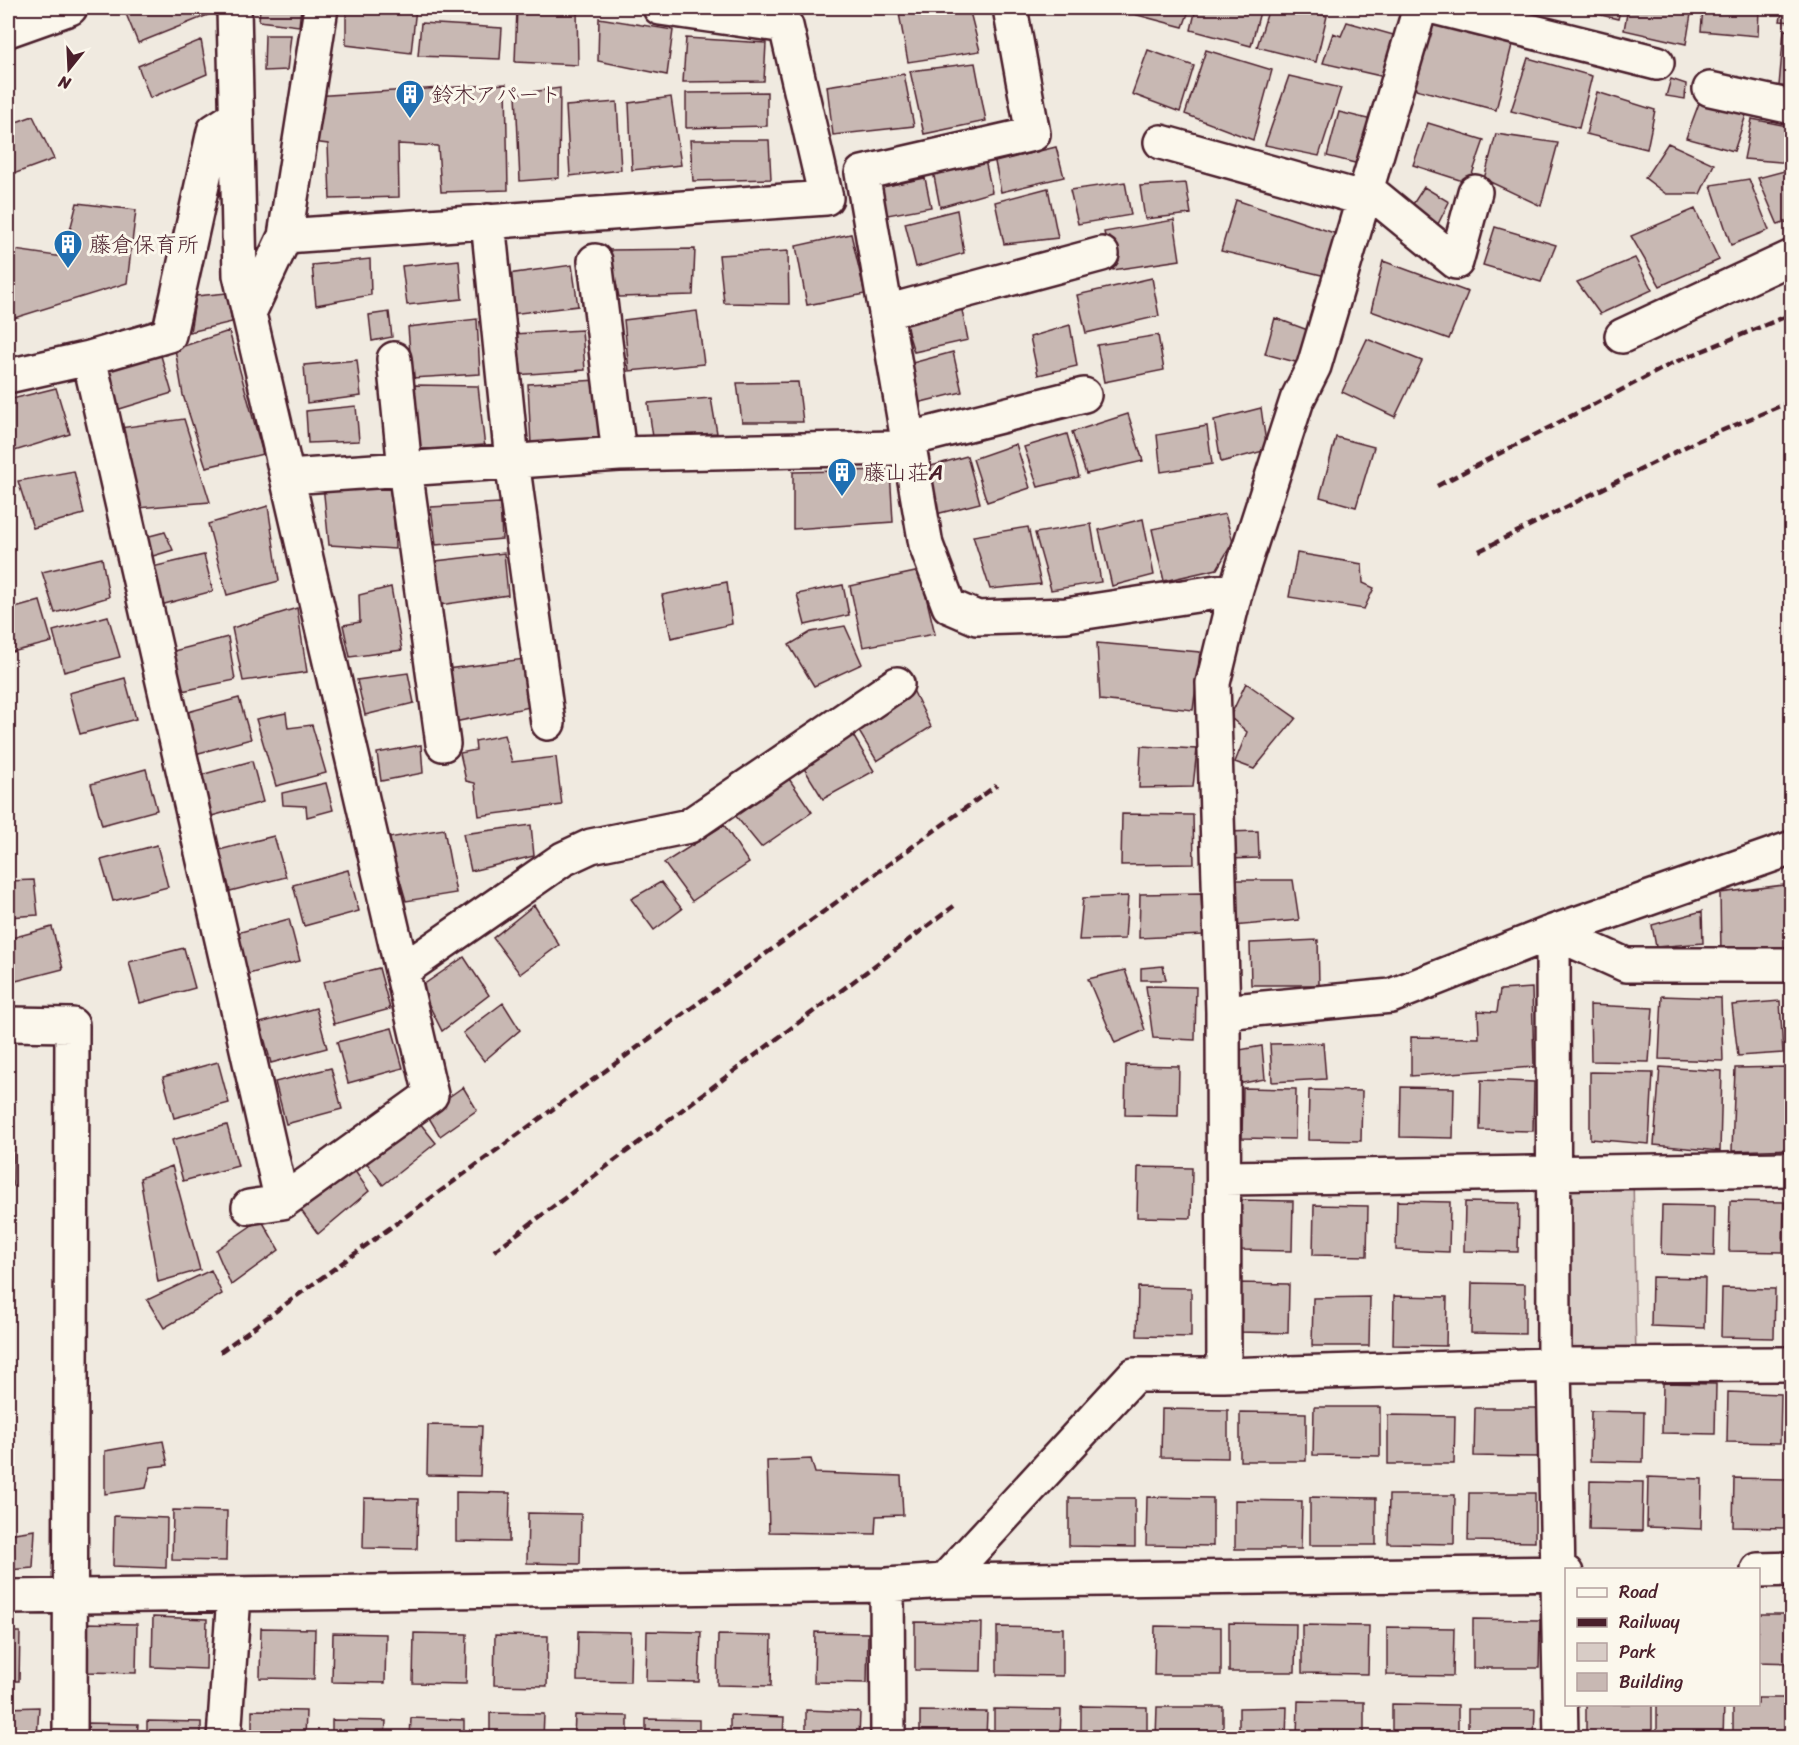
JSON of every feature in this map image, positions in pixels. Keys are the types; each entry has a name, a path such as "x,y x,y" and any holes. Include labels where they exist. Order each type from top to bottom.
{"street":[{"path":"8,30 70,8"},
{"path":"234,8 240,275 430,1095 282,1202 249,1207"},
{"path":"249,313 285,236 321,8"},
{"path":"285,236 826,198 786,26 660,8"},
{"path":"1010,8 1033,134 862,173 926,545 950,606 977,618 1066,615 1236,589"},
{"path":"1224,1375 1223,1012 1213,682 1236,589 1297,400 1314,366 1367,194 1420,8"},
{"path":"1438,8 1657,63"},
{"path":"1710,89 1791,107"},
{"path":"8,376 89,358 169,335 214,131 236,117"},
{"path":"1161,142 1367,194 1456,262 1475,192"},
{"path":"488,222 512,461 548,723"},
{"path":"886,312 1102,254"},
{"path":"1622,336 1791,256"},
{"path":"595,261 619,454"},
{"path":"89,358 282,1202"},
{"path":"394,359 405,469 443,744"},
{"path":"288,477 619,454 895,448 909,439 1084,395"},
{"path":"402,971 563,859 591,846 689,826 897,684"},
{"path":"1223,1012 1391,996 1552,932 1791,848"},
{"path":"1552,932 1626,965 1791,965"},
{"path":"1552,932 1554,1365 1562,1573 1561,1737"},
{"path":"8,1024 72,1025 70,1737"},
{"path":"1224,1178 1791,1169"},
{"path":"944,1581 1134,1376 1554,1365 1791,1364"},
{"path":"1760,1570 1791,1569"},
{"path":"8,1597 887,1586 944,1581 1562,1573"},
{"path":"887,1586 888,1737"},
{"path":"224,1737 234,1595"}],"green space":[{"path":"1633,1170 1636,1365 1554,1365 1553,1172"}],"building":[{"path":"213,8 213,13 138,43 124,9"},
{"path":"260,8 301,8 299,26 259,21"},
{"path":"346,8 416,8 411,53 346,45"},
{"path":"517,8 577,8 578,65 515,62"},
{"path":"806,8 832,8 807,11"},
{"path":"898,8 969,8 980,51 908,62"},
{"path":"1111,8 1190,8 1183,27"},
{"path":"1196,8 1261,8 1251,46 1191,30"},
{"path":"1269,8 1296,8 1327,16 1316,62 1257,47"},
{"path":"1572,8 1621,8 1618,19"},
{"path":"1628,8 1692,8 1686,44 1624,30"},
{"path":"1703,8 1759,8 1758,36 1701,31"},
{"path":"1783,8 1792,8 1792,22 1780,21"},
{"path":"599,18 673,30 667,75 598,61"},
{"path":"1347,22 1397,36 1385,77 1323,63 1333,33 1341,36"},
{"path":"1433,22 1512,45 1496,110 1412,88"},
{"path":"421,23 502,28 500,59 418,56"},
{"path":"1784,30 1792,31 1792,87 1779,86"},
{"path":"265,35 291,35 287,70 264,71"},
{"path":"686,38 766,43 764,81 683,82"},
{"path":"201,40 207,74 150,98 138,66"},
{"path":"1148,50 1194,66 1180,112 1132,94"},
{"path":"1206,50 1272,70 1253,140 1185,114"},
{"path":"1528,58 1592,76 1579,128 1511,111"},
{"path":"975,63 986,121 924,134 910,71"},
{"path":"904,74 914,126 833,135 827,86"},
{"path":"1289,76 1341,88 1319,156 1265,145"},
{"path":"1671,79 1686,84 1685,99 1666,96"},
{"name":"鈴木アパート","path":"506,84 508,190 441,192 438,146 398,144 399,197 330,199 328,144 313,142 313,96"},
{"path":"560,88 559,178 520,181 516,94"},
{"path":"767,92 767,126 686,128 686,93"},
{"path":"1597,92 1655,110 1647,149 1586,134"},
{"path":"671,97 681,165 632,170 629,103"},
{"path":"1701,98 1747,112 1734,151 1686,138"},
{"path":"617,102 621,170 570,176 566,106"},
{"path":"1339,112 1376,121 1363,165 1327,156"},
{"path":"33,116 54,159 8,176 8,125"},
{"path":"1752,119 1792,127 1792,163 1744,159"},
{"path":"1428,123 1484,140 1469,183 1413,165"},
{"path":"1496,134 1558,143 1541,206 1484,179"},
{"path":"690,140 769,140 771,179 693,181"},
{"path":"1668,143 1714,164 1700,194 1666,194 1645,178"},
{"path":"1056,147 1064,177 1001,192 995,162"},
{"path":"985,160 992,192 940,207 933,171"},
{"path":"1792,169 1792,220 1778,225 1758,178"},
{"path":"925,178 931,207 877,217 872,189"},
{"path":"1749,179 1769,230 1731,245 1711,185"},
{"path":"1125,182 1131,215 1078,224 1070,190"},
{"path":"1186,183 1191,214 1145,219 1140,186"},
{"path":"1424,187 1449,202 1438,224 1411,207"},
{"path":"1048,188 1058,238 1004,244 995,202"},
{"path":"1236,200 1340,235 1330,277 1221,251"},
{"name":"藤倉保育所","path":"77,203 136,210 127,283 8,320 8,249 63,257"},
{"path":"1695,209 1719,260 1660,286 1631,236"},
{"path":"957,210 964,253 916,267 905,223"},
{"path":"1174,220 1180,260 1113,270 1104,232"},
{"path":"1495,227 1556,245 1541,282 1483,265"},
{"path":"851,234 865,294 807,305 796,246"},
{"path":"695,249 693,295 619,297 609,250"},
{"path":"788,251 789,304 724,303 719,255"},
{"path":"1635,258 1652,290 1600,314 1577,282"},
{"path":"370,259 371,295 316,305 312,265"},
{"path":"459,260 462,299 407,305 402,266"},
{"path":"1383,261 1468,292 1449,339 1371,311"},
{"path":"572,265 578,306 511,314 508,274"},
{"path":"1152,278 1159,316 1086,333 1077,295"},
{"path":"227,293 232,322 190,332 196,296"},
{"path":"960,300 968,340 914,352 903,317"},
{"path":"697,311 704,364 629,371 624,320"},
{"path":"389,312 392,337 372,341 369,315"},
{"path":"1275,318 1316,333 1307,365 1265,354"},
{"path":"477,319 480,374 412,378 408,327"},
{"path":"1070,325 1077,366 1038,375 1030,337"},
{"path":"582,330 585,370 515,375 513,334"},
{"path":"229,331 263,454 206,467 183,395 175,349"},
{"path":"1158,335 1164,370 1104,382 1097,345"},
{"path":"1367,339 1422,361 1395,417 1342,392"},
{"path":"159,349 172,393 113,411 97,363"},
{"path":"953,352 962,392 917,403 905,365"},
{"path":"357,360 361,396 307,403 304,365"},
{"path":"598,380 604,442 531,445 528,384"},
{"path":"798,382 803,422 742,422 737,383"},
{"path":"414,385 478,386 485,448 416,449"},
{"path":"56,388 70,434 8,453 8,400"},
{"path":"711,398 717,433 653,437 648,403"},
{"path":"356,406 359,441 308,443 306,411"},
{"path":"1261,408 1267,450 1221,462 1214,420"},
{"path":"1128,414 1143,461 1086,474 1072,432"},
{"path":"184,419 210,502 137,508 105,430"},
{"path":"1207,426 1212,464 1161,472 1157,435"},
{"path":"1067,434 1079,477 1038,487 1024,447"},
{"path":"1336,437 1374,447 1356,507 1320,497"},
{"path":"1016,444 1030,488 987,502 973,459"},
{"path":"967,456 980,503 936,514 924,468"},
{"name":"藤山荘A","path":"890,470 893,522 793,529 793,472"},
{"path":"74,471 84,514 33,528 18,481"},
{"path":"388,481 394,511 395,549 329,545 323,485"},
{"path":"500,503 502,539 436,545 431,507"},
{"path":"268,506 279,581 227,595 208,524"},
{"path":"1225,514 1233,542 1217,569 1164,581 1152,529"},
{"path":"1143,519 1154,575 1112,586 1099,530"},
{"path":"1091,524 1101,582 1051,590 1035,533"},
{"path":"1028,527 1041,584 990,589 973,536"},
{"path":"165,532 173,550 143,559 138,539"},
{"path":"504,553 508,595 440,605 436,561"},
{"path":"1297,553 1362,564 1363,583 1374,588 1364,609 1289,597"},
{"path":"204,555 213,591 157,606 148,568"},
{"path":"102,558 109,597 55,613 42,572"},
{"path":"920,571 935,634 863,647 850,586"},
{"path":"727,582 732,624 671,638 662,595"},
{"path":"843,585 849,615 805,625 797,594"},
{"path":"391,587 402,650 350,657 343,625 360,622 359,595"},
{"path":"40,601 52,642 8,653 8,610"},
{"path":"297,608 307,672 243,681 232,628"},
{"path":"108,616 120,657 64,672 53,631"},
{"path":"845,626 862,664 814,686 789,645 811,632"},
{"path":"228,637 235,680 177,692 166,653"},
{"path":"1097,643 1200,652 1193,710 1100,700"},
{"path":"525,659 530,707 454,722 447,669"},
{"path":"408,673 414,703 365,715 357,680"},
{"path":"125,678 136,719 80,734 69,693"},
{"path":"1246,683 1296,718 1254,769 1235,762 1247,732 1230,717"},
{"path":"911,686 931,727 877,761 855,725"},
{"path":"239,698 251,739 195,754 184,713"},
{"path":"286,713 288,728 312,725 326,773 276,786 256,719"},
{"path":"851,732 874,771 823,799 800,762"},
{"path":"504,735 512,762 556,757 562,805 479,816 475,783 466,781 460,753 476,750 475,741"},
{"path":"421,745 423,773 381,781 377,753"},
{"path":"1141,746 1197,749 1193,787 1139,788"},
{"path":"252,761 263,802 208,817 197,776"},
{"path":"146,769 157,810 102,825 91,784"},
{"path":"787,776 812,812 761,847 734,814"},
{"path":"326,783 333,810 307,817 306,806 283,805 282,793"},
{"path":"1122,814 1193,815 1194,864 1121,865"},
{"path":"531,825 534,856 471,871 463,834"},
{"path":"724,825 749,863 692,901 664,863"},
{"path":"444,829 456,893 406,901 388,838"},
{"path":"1258,831 1259,858 1229,859 1228,832"},
{"path":"274,836 286,877 230,891 219,850"},
{"path":"157,845 168,887 113,901 101,860"},
{"path":"348,870 359,911 304,926 293,885"},
{"path":"34,880 38,915 8,917 8,881"},
{"path":"1229,880 1293,880 1299,920 1233,926"},
{"path":"661,882 682,909 654,930 631,899"},
{"path":"1792,884 1792,949 1721,954 1720,893"},
{"path":"1201,893 1203,935 1139,938 1140,894"},
{"path":"1128,896 1125,939 1079,940 1083,898"},
{"path":"534,905 559,945 520,974 493,938"},
{"path":"1702,911 1703,943 1656,947 1652,925"},
{"path":"289,919 300,961 244,975 233,934"},
{"path":"52,927 63,969 8,983 8,939"},
{"path":"1318,940 1319,985 1251,985 1250,943"},
{"path":"184,948 195,988 140,1003 129,962"},
{"path":"464,957 489,995 442,1031 420,987"},
{"path":"1163,966 1166,980 1141,980 1141,968"},
{"path":"379,968 390,1009 334,1024 323,982"},
{"path":"1125,970 1145,1030 1115,1043 1088,979"},
{"path":"1146,986 1196,987 1195,1040 1153,1038"},
{"path":"1532,988 1534,1067 1411,1076 1411,1037 1479,1038 1478,1011 1497,1012 1500,990"},
{"path":"1662,996 1721,998 1723,1061 1659,1059"},
{"path":"1780,1001 1783,1053 1738,1056 1732,1005"},
{"path":"503,1003 520,1030 484,1061 463,1033"},
{"path":"1590,1005 1653,1008 1649,1062 1591,1061"},
{"path":"316,1008 327,1048 271,1063 260,1023"},
{"path":"392,1028 403,1068 348,1083 337,1042"},
{"path":"1323,1043 1326,1079 1272,1082 1270,1044"},
{"path":"1262,1046 1265,1079 1237,1084 1234,1051"},
{"path":"218,1062 229,1103 174,1118 163,1077"},
{"path":"1126,1065 1179,1066 1178,1116 1125,1115"},
{"path":"1660,1067 1722,1071 1720,1151 1654,1145"},
{"path":"1791,1067 1791,1149 1732,1151 1735,1068"},
{"path":"331,1068 342,1109 286,1124 275,1082"},
{"path":"1590,1072 1653,1073 1649,1144 1590,1139"},
{"path":"1481,1080 1534,1082 1533,1131 1480,1130"},
{"path":"463,1087 477,1110 440,1136 426,1113"},
{"path":"1401,1087 1454,1088 1453,1138 1400,1137"},
{"path":"1243,1088 1296,1089 1295,1139 1242,1138"},
{"path":"1309,1090 1362,1091 1361,1141 1308,1140"},
{"path":"419,1122 436,1143 383,1185 363,1158"},
{"path":"227,1125 238,1166 183,1181 172,1140"},
{"path":"8,1136 14,1136 13,1186 8,1186"},
{"path":"172,1166 200,1270 158,1282 140,1178"},
{"path":"352,1167 369,1191 318,1234 298,1206"},
{"path":"1138,1167 1192,1168 1191,1218 1137,1217"},
{"path":"1240,1200 1293,1201 1292,1251 1239,1250"},
{"path":"1397,1201 1450,1202 1449,1252 1396,1250"},
{"path":"1730,1201 1784,1202 1783,1252 1729,1251"},
{"path":"1465,1202 1519,1203 1518,1252 1464,1251"},
{"path":"1314,1205 1368,1206 1367,1256 1313,1255"},
{"path":"1662,1205 1715,1206 1714,1256 1661,1254"},
{"path":"261,1219 279,1250 231,1285 216,1250"},
{"path":"211,1270 222,1294 164,1328 147,1300"},
{"path":"8,1275 10,1276 9,1326 8,1325"},
{"path":"1652,1277 1705,1278 1704,1328 1651,1326"},
{"path":"1236,1283 1289,1284 1288,1333 1235,1332"},
{"path":"1472,1283 1525,1284 1525,1334 1471,1333"},
{"path":"1138,1287 1191,1288 1191,1337 1137,1336"},
{"path":"1722,1288 1775,1289 1774,1338 1721,1337"},
{"path":"1394,1296 1447,1297 1446,1346 1393,1345"},
{"path":"1370,1297 1369,1346 1312,1346 1313,1298"},
{"path":"1663,1383 1716,1384 1715,1434 1662,1433"},
{"path":"1728,1392 1781,1394 1780,1443 1727,1442"},
{"path":"1314,1407 1380,1407 1380,1456 1313,1455"},
{"path":"1475,1408 1541,1408 1541,1457 1474,1456"},
{"path":"1162,1409 1228,1410 1228,1458 1161,1457"},
{"path":"1591,1411 1644,1412 1643,1462 1590,1461"},
{"path":"1240,1412 1306,1413 1306,1461 1240,1461"},
{"path":"1388,1415 1455,1416 1454,1464 1388,1464"},
{"path":"428,1425 482,1426 480,1476 427,1475"},
{"path":"8,1435 11,1436 10,1485 8,1485"},
{"path":"163,1441 168,1465 151,1467 146,1488 105,1494 105,1451"},
{"path":"811,1459 815,1473 901,1476 903,1515 876,1516 875,1534 769,1532 767,1461"},
{"path":"1648,1477 1702,1479 1701,1529 1647,1527"},
{"path":"1734,1478 1787,1479 1786,1528 1733,1527"},
{"path":"1590,1481 1643,1482 1642,1531 1589,1530"},
{"path":"456,1492 510,1493 509,1542 456,1541"},
{"path":"1469,1493 1535,1493 1535,1542 1468,1541"},
{"path":"1389,1495 1455,1495 1454,1544 1388,1543"},
{"path":"1147,1497 1213,1498 1213,1546 1146,1545"},
{"path":"1310,1497 1376,1498 1376,1545 1310,1545"},
{"path":"364,1498 418,1499 417,1549 363,1548"},
{"path":"1069,1498 1135,1498 1135,1547 1069,1546"},
{"path":"1235,1500 1302,1501 1301,1549 1235,1549"},
{"path":"173,1510 227,1511 226,1561 172,1560"},
{"path":"528,1513 581,1514 580,1564 527,1563"},
{"path":"114,1516 167,1518 166,1568 113,1566"},
{"path":"35,1530 33,1568 8,1570 8,1534"},
{"path":"1760,1614 1792,1614 1792,1663 1760,1662"},
{"path":"153,1617 207,1619 206,1669 152,1667"},
{"path":"1473,1619 1540,1620 1539,1668 1473,1668"},
{"path":"915,1622 982,1623 981,1671 915,1670"},
{"path":"84,1623 137,1624 136,1673 83,1672"},
{"path":"1229,1623 1296,1624 1295,1672 1229,1672"},
{"path":"1302,1625 1369,1626 1368,1674 1302,1673"},
{"path":"1155,1626 1221,1627 1221,1675 1154,1675"},
{"path":"997,1627 1063,1628 1063,1676 997,1675"},
{"path":"1387,1627 1454,1628 1453,1676 1387,1675"},
{"path":"261,1628 315,1629 314,1679 260,1678"},
{"path":"578,1631 631,1632 630,1682 577,1681"},
{"path":"647,1631 701,1632 699,1682 646,1681"},
{"path":"8,1632 20,1632 19,1681 8,1681"},
{"path":"815,1632 868,1633 867,1683 814,1682"},
{"path":"333,1633 386,1634 385,1683 332,1682"},
{"path":"414,1633 467,1634 466,1684 413,1683"},
{"path":"495,1635 548,1636 547,1686 494,1685"},
{"path":"718,1635 772,1636 771,1686 717,1685"},
{"path":"1760,1698 1792,1698 1792,1738 1733,1738 1733,1706 1760,1706"},
{"path":"1298,1701 1364,1702 1364,1738 1297,1738"},
{"path":"1392,1704 1458,1705 1458,1738 1392,1738"},
{"path":"1081,1706 1147,1707 1147,1738 1081,1738"},
{"path":"1586,1706 1652,1706 1652,1738 1586,1738"},
{"path":"1657,1706 1724,1706 1723,1738 1657,1738"},
{"path":"39,1707 37,1738 8,1738 8,1708"},
{"path":"1157,1707 1223,1707 1223,1738 1156,1738"},
{"path":"1287,1707 1286,1738 1239,1738 1239,1708"},
{"path":"994,1709 1061,1710 1060,1738 994,1738"},
{"path":"1468,1709 1535,1709 1534,1738 1468,1738"},
{"path":"252,1710 306,1711 305,1738 252,1738"},
{"path":"806,1710 860,1712 859,1738 806,1738"},
{"path":"920,1711 987,1712 986,1738 920,1738"},
{"path":"490,1713 544,1714 543,1738 490,1738"},
{"path":"575,1715 628,1716 628,1738 574,1738"},
{"path":"730,1715 784,1717 783,1738 730,1738"},
{"path":"411,1718 464,1720 464,1738 410,1738"},
{"path":"646,1719 699,1720 699,1738 646,1738"},
{"path":"332,1720 386,1721 385,1738 332,1738"},
{"path":"147,1721 201,1722 201,1738 147,1738"},
{"path":"85,1723 138,1724 137,1738 84,1738"}],"railway":[{"path":"1437,486 1673,363 1792,314"},
{"path":"1479,551 1697,441 1792,401"},
{"path":"220,1352 997,785"},
{"path":"494,1251 954,906"}],"place":[{"name":"鈴木アパート","path":"410,120"},
{"name":"藤倉保育所","path":"68,270"},
{"name":"藤山荘A","path":"842,498"}]}
